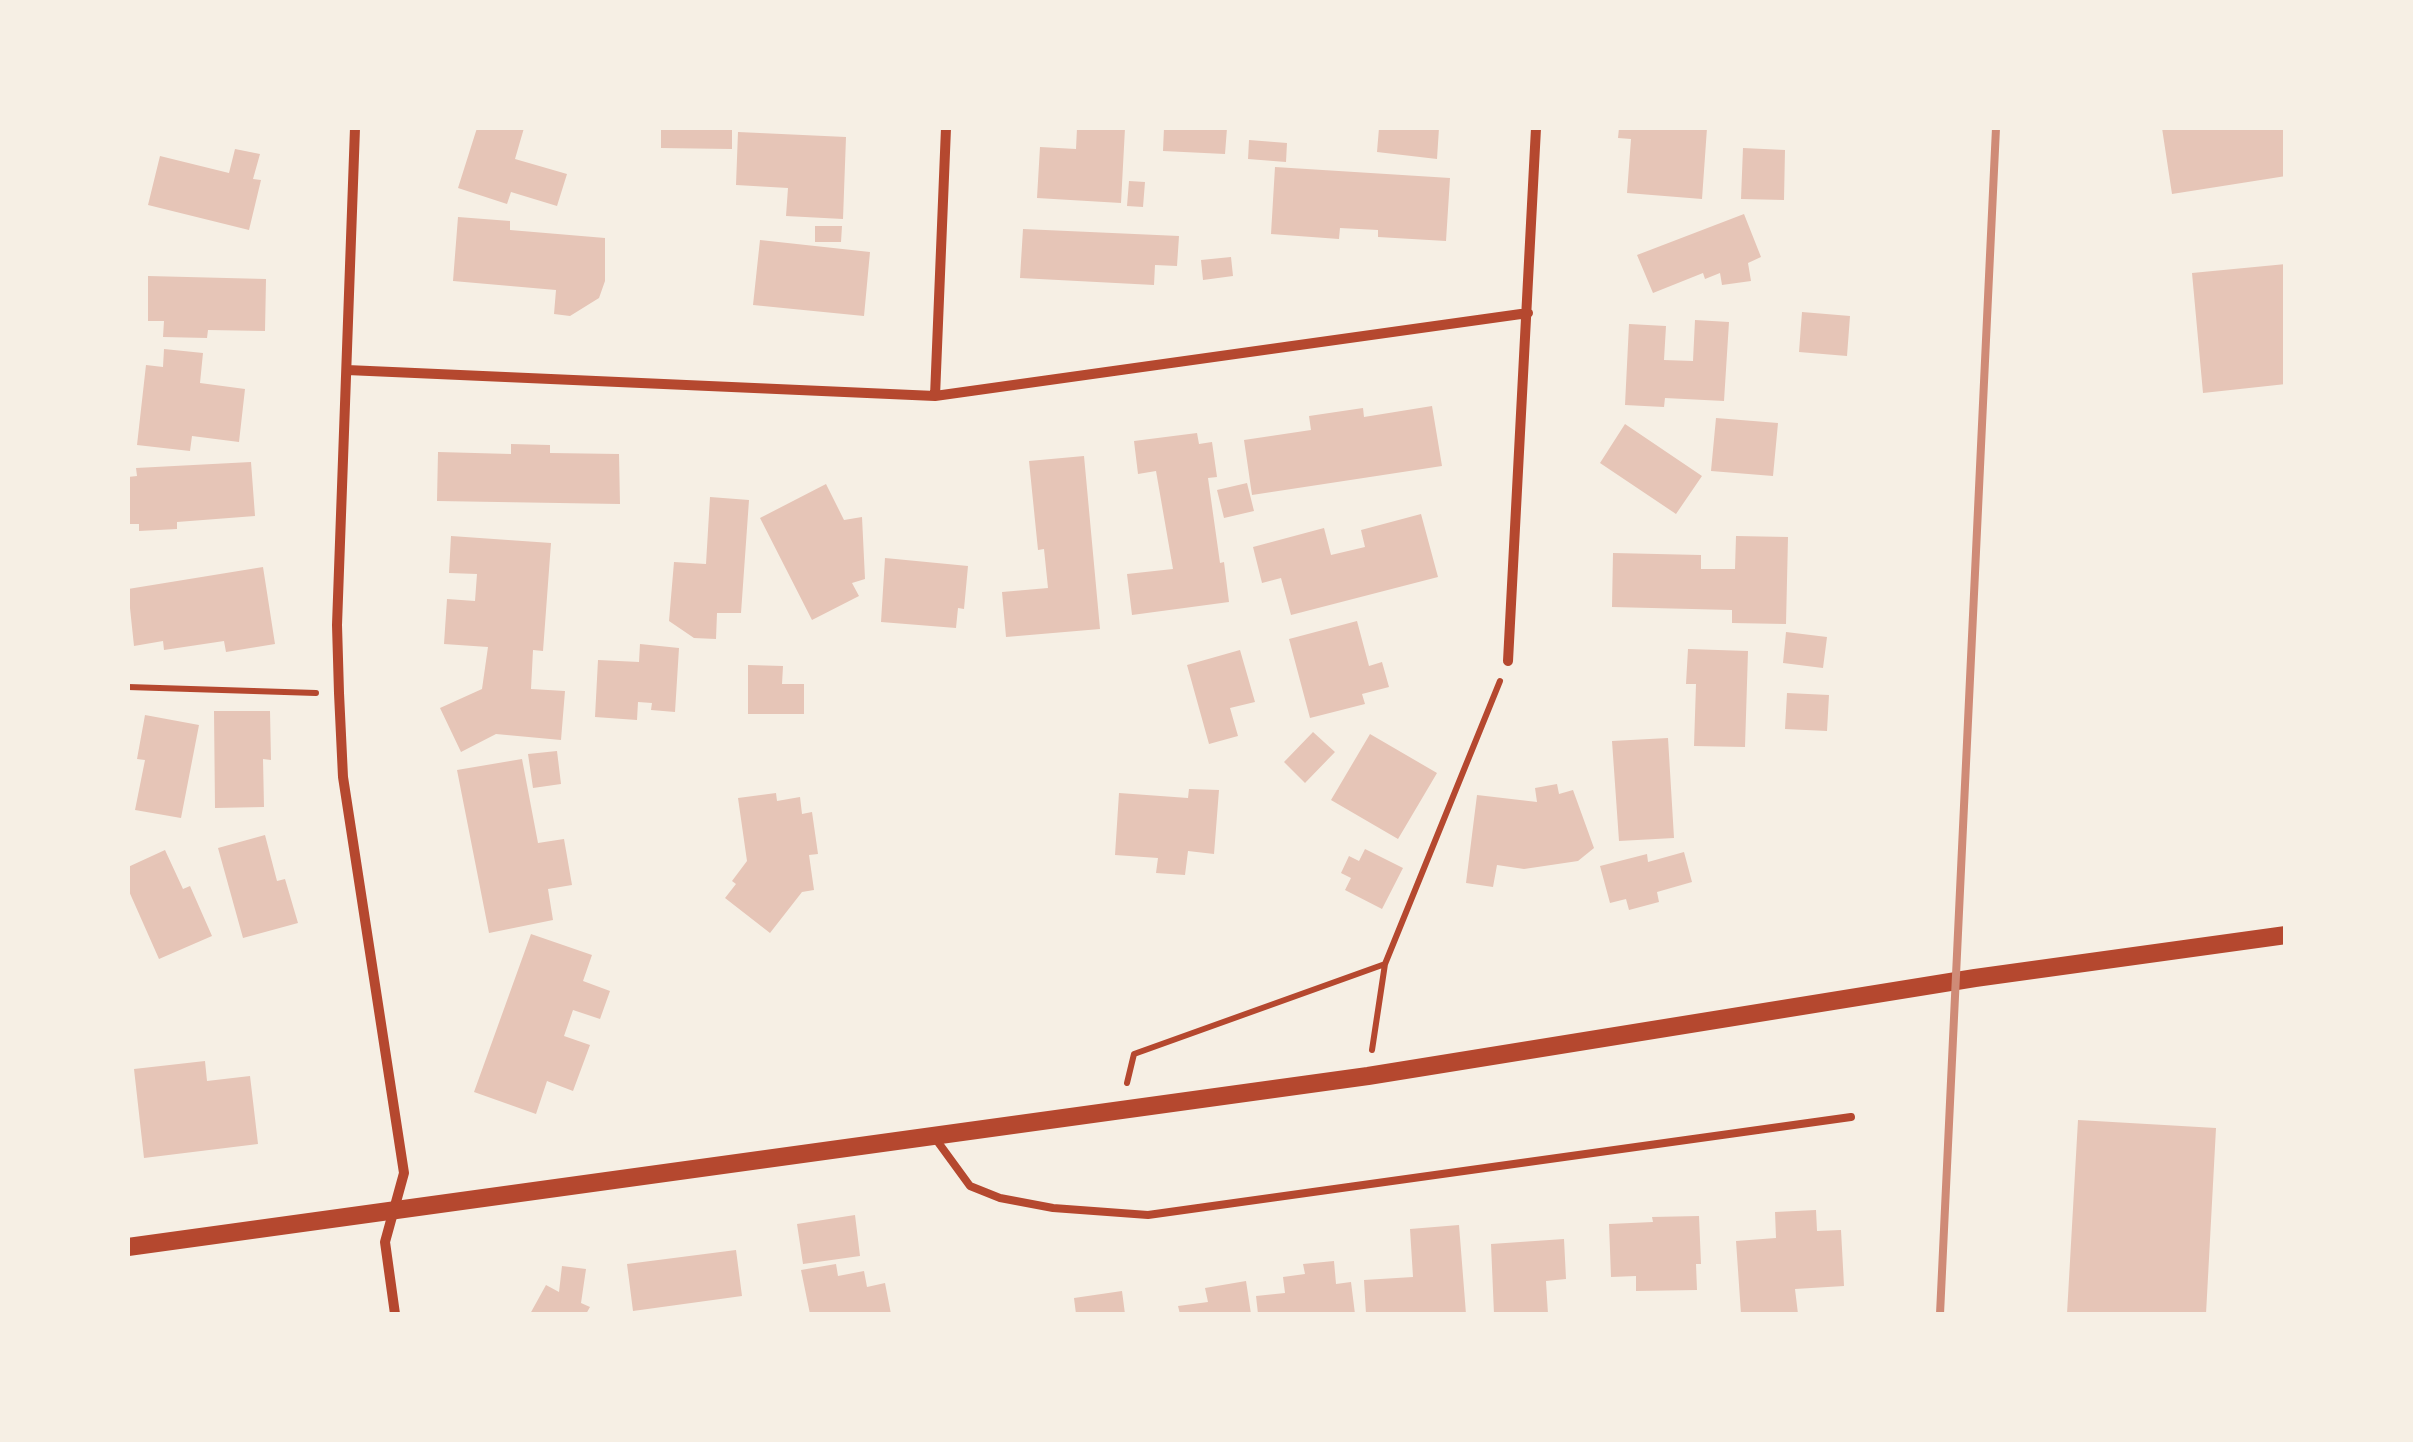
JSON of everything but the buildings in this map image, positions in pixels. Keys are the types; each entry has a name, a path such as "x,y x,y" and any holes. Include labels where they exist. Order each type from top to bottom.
{"street":[{"path":"355,128 337,625 339,693 342,777 404,1173 385,1242 395,1314"},
{"path":"935,396 946,128"},
{"path":"1508,661 1536,128"},
{"path":"346,370 935,396 1528,313"},
{"path":"128,1247 1121,1112 1975,978 2286,935"}],"lane":[{"path":"934,1138 970,1186 1000,1198 1053,1208 1148,1214 1851,1118"}],"path":[{"path":"1368,1076 1385,964 1508,661"},
{"path":"128,686 339,693"},
{"path":"1121,1112 1134,1054 1385,964"}],"railway":[{"path":"1940,1314 1996,128"}]}
